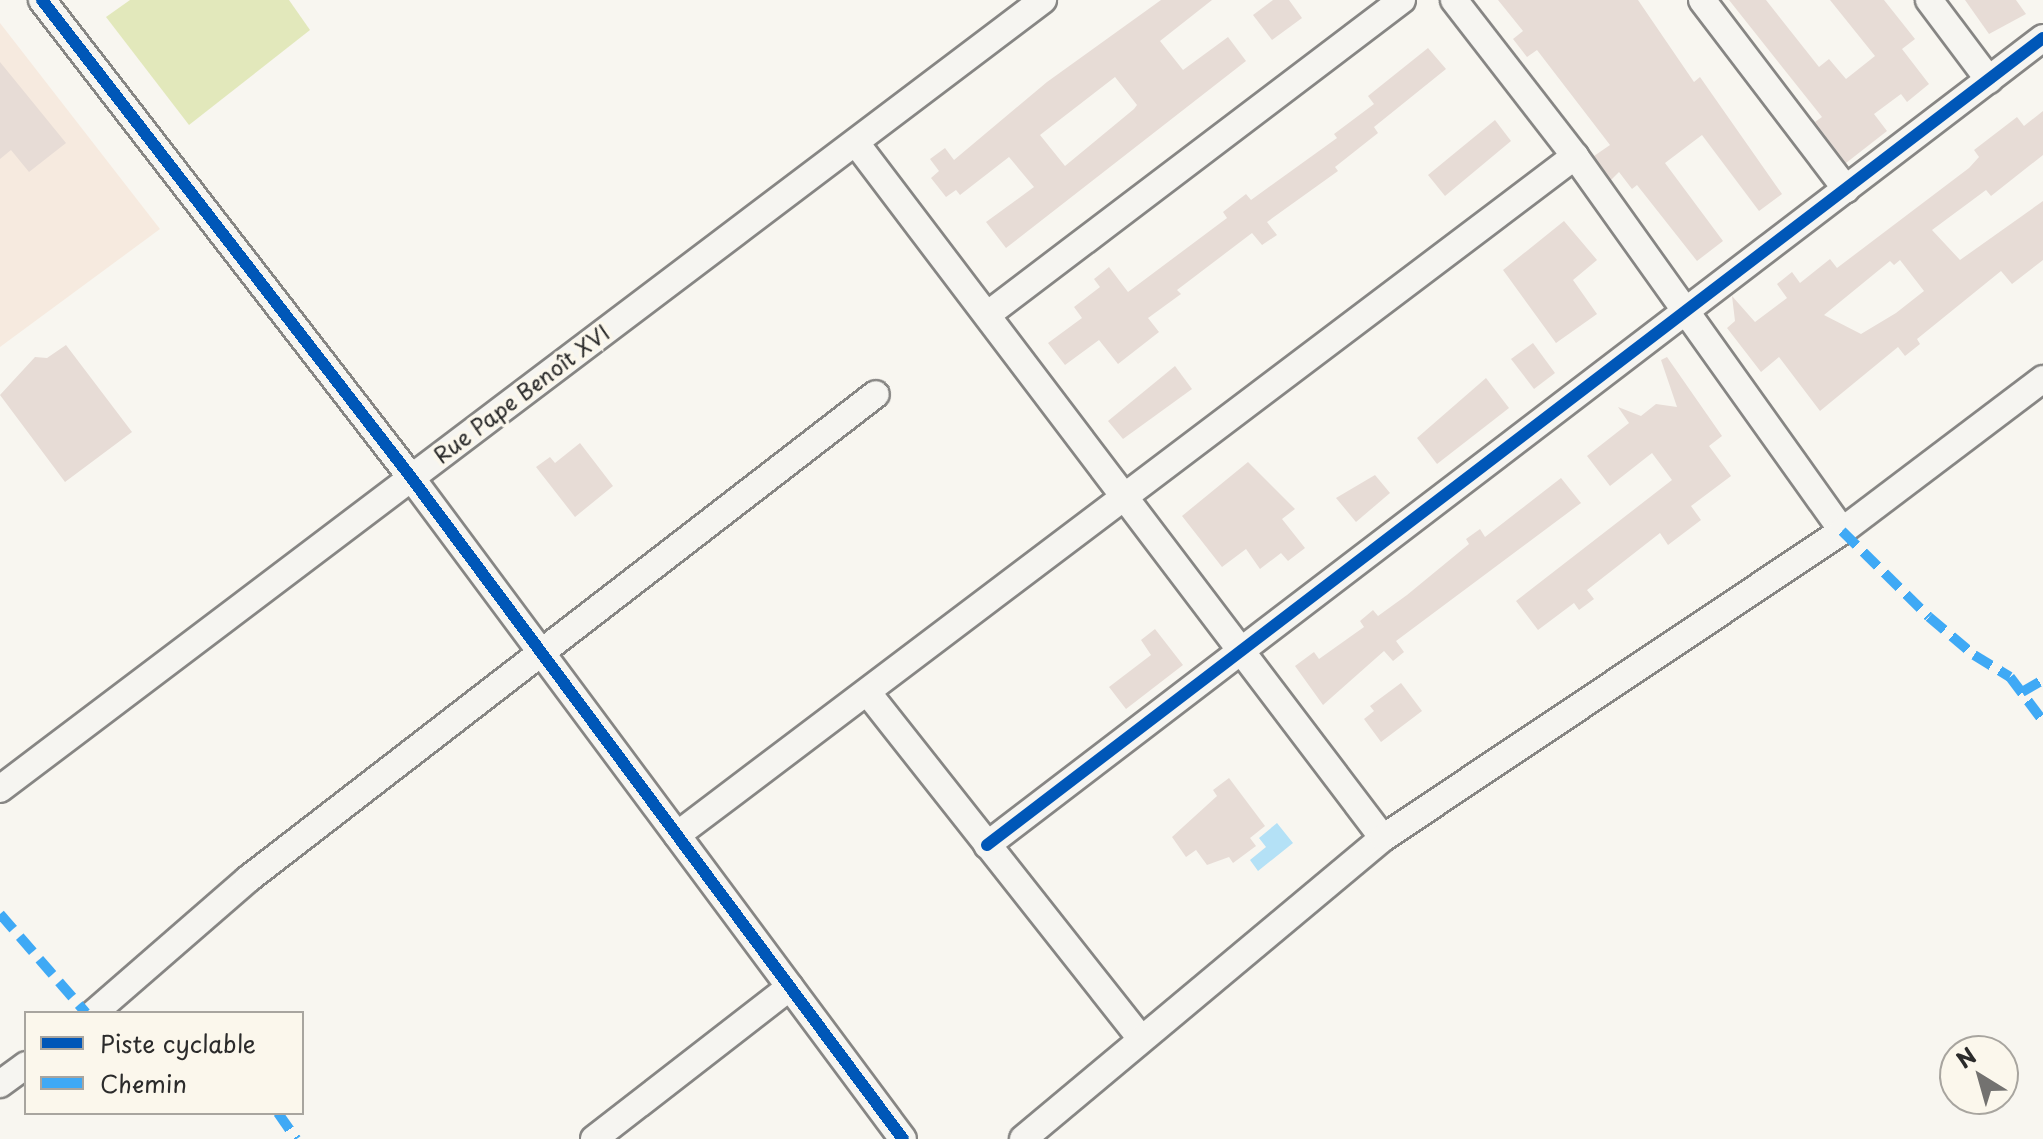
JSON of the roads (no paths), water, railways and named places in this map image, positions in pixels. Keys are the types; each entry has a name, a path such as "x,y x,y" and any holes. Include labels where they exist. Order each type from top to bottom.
{"street":[{"path":"42,0 410,476 903,1139"},
{"name":"Rue Pape Benoît XVI","path":"0,789 1043,0"},
{"path":"987,315 1402,0"},
{"path":"1454,0 1575,156 1842,531"},
{"path":"1702,0 1846,189"},
{"path":"1929,0 1989,80"},
{"path":"987,845 2043,38"},
{"path":"856,143 1383,838"},
{"path":"677,835 1575,156"},
{"path":"1023,1139 1140,1038 1383,838 1842,531 2043,379"},
{"path":"96,1011 248,879 876,394"},
{"path":"868,693 1140,1038"},
{"path":"594,1139 790,987"},
{"path":"0,1084 24,1066"}],"water":[{"path":"1277,823 1293,843 1258,871 1250,860 1266,847 1259,838"}]}
